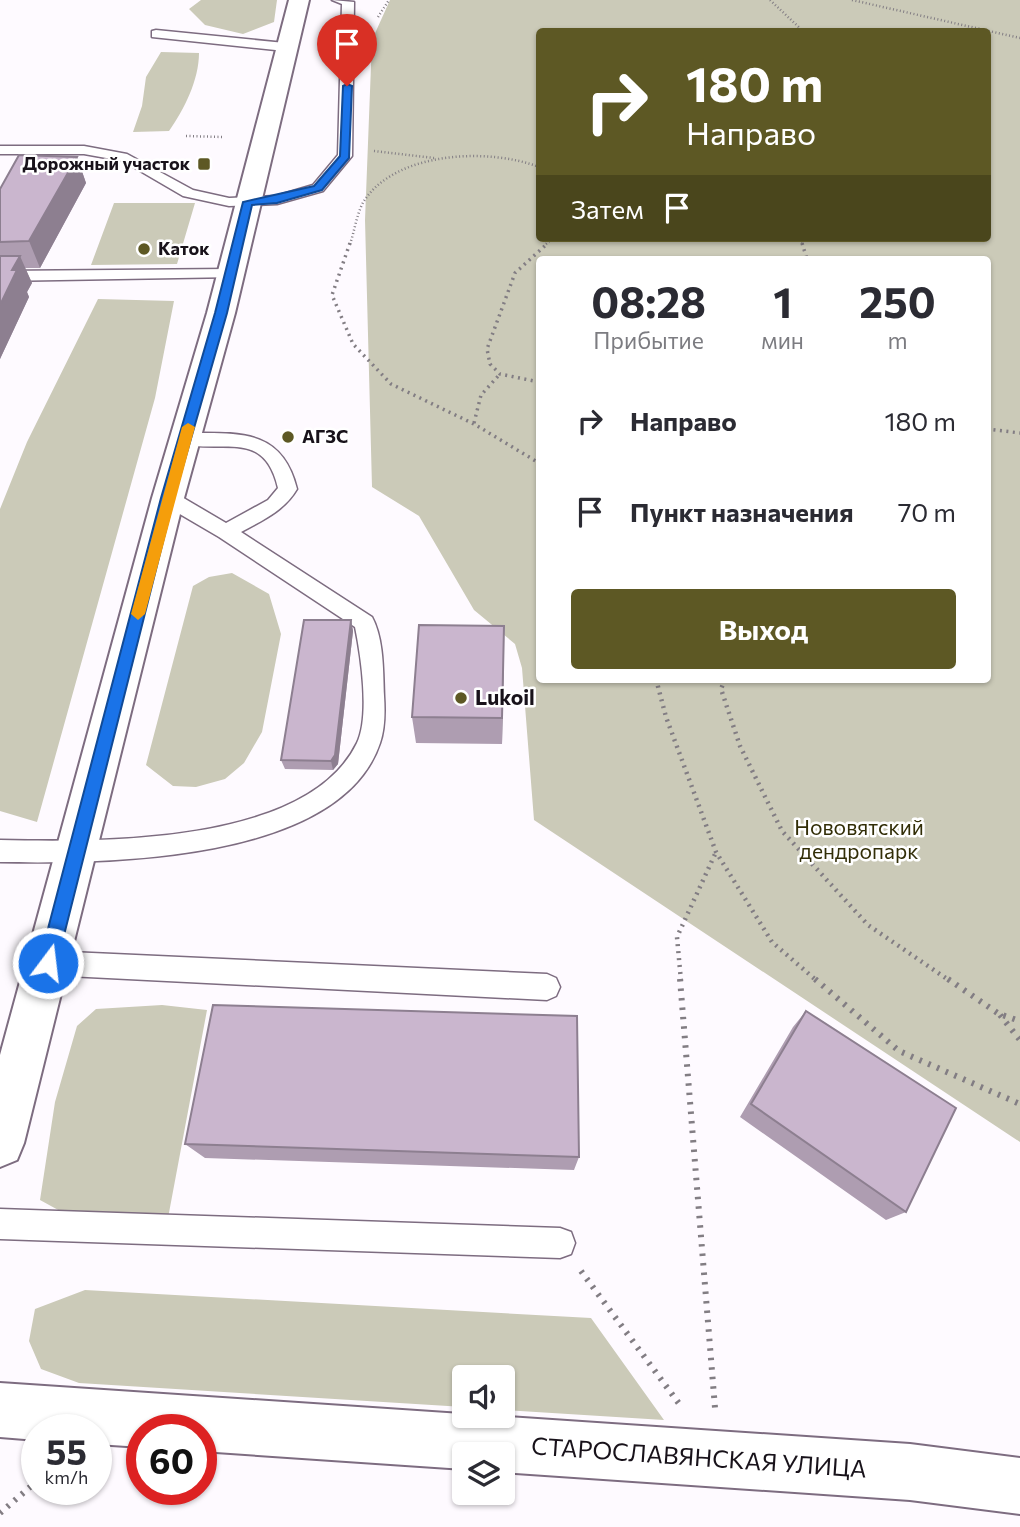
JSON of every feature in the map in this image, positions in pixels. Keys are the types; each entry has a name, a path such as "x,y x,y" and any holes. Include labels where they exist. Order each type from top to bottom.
{"main road":[{"path":"0,1143 168,498 231,274 285,47 299,0"},
{"name":"СТАРОСЛАВЯНСКАЯ УЛИЦА","path":"0,1410 910,1472 1020,1486"}],"lane":[{"path":"0,150 84,150 127,158 188,193 229,202 277,200 318,188 345,156 348,2 338,0"},
{"path":"156,34 285,47"},
{"path":"0,276 231,274"},
{"path":"185,439 251,441 267,450 282,467 288,489 275,505 226,531"},
{"path":"0,851 77,853 179,843 252,829 293,815 333,793 349,777 368,746 373,726 370,643 365,623 226,531 168,498"},
{"path":"48,963 547,987"},
{"path":"0,1224 561,1243"}],"path":[{"path":"770,0 800,28"},
{"path":"852,0 976,28"},
{"path":"991,31 1020,38"},
{"path":"186,136 223,137"},
{"path":"345,156 374,151 438,159 489,155 526,159 536,165"},
{"path":"438,159 396,172 366,197 332,295 353,344 391,384 474,424 536,461"},
{"path":"536,381 500,374 490,365 487,349 516,273 549,242"},
{"path":"474,424 477,402 485,385 500,374"},
{"path":"991,429 1020,433"},
{"path":"657,683 666,717 716,852 772,942 899,1051 1020,1104"},
{"path":"723,683 721,689 740,747 782,831 868,925 999,1014 1020,1021"},
{"path":"716,852 677,937 719,1460"},
{"path":"999,1014 1020,1040"},
{"path":"561,1243 719,1460"},
{"path":"0,1513 21,1495"}],"green space":[{"path":"201,0 277,0 274,22 243,34 205,25 189,9"},
{"name":"Нововятский дендропарк","path":"390,0 1020,0 1020,1142 534,820 522,668 515,644 474,610 419,516 372,487 365,220 372,40"},
{"path":"161,52 199,53 193,84 169,131 133,132 142,106 146,77"},
{"path":"114,203 195,203 177,264 91,265"},
{"path":"98,299 174,301 155,398 37,822 0,811 0,509 27,442"},
{"path":"232,573 269,594 281,634 262,732 244,763 225,779 196,787 173,786 146,765 193,586 209,577"},
{"path":"162,1005 207,1010 168,1218 71,1217 40,1200 55,1102 77,1026 96,1009"},
{"path":"85,1290 591,1318 664,1420 515,1411 515,1365 452,1365 452,1406 79,1383 41,1369 29,1341 35,1309"}],"building":[{"path":"19,155 77,157 29,241 0,242 0,189"},
{"path":"0,256 20,256 12,270 17,270 0,305"},
{"path":"304,620 351,620 335,755 331,761 281,760"},
{"name":"Lukoil","path":"419,625 504,626 502,718 412,717"},
{"path":"213,1005 577,1016 579,1157 185,1144"},
{"path":"806,1011 956,1108 906,1212 751,1104"}],"slow traffic":[{"path":"138,614 188,427"}],"place":[{"name":"Дорожный участок","path":"204,164"},
{"name":"Каток","path":"144,249"},
{"name":"АГЗС","path":"288,437"},
{"name":"Lukoil","path":"461,698"}],"route":[{"path":"48,963 168,498 221,313 248,202 277,200 318,188 345,156 347,86"}]}
